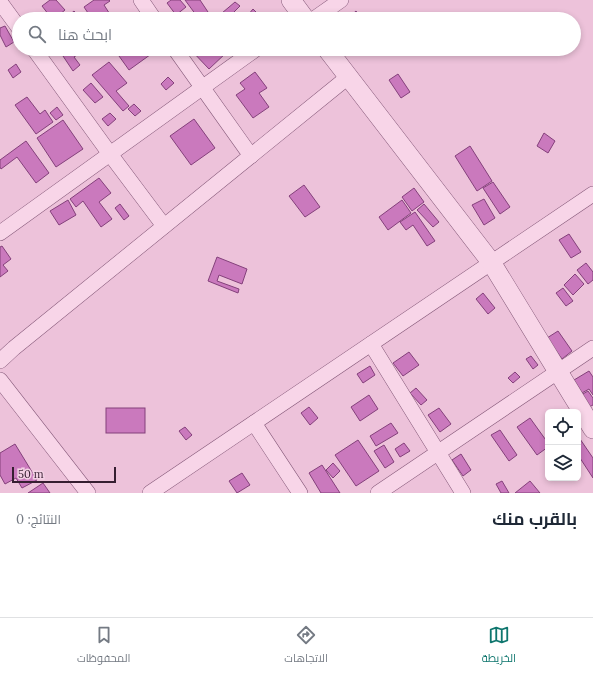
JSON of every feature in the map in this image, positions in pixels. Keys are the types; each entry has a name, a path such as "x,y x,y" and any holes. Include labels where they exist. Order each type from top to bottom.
{"street":[{"path":"140,0 149,12"},
{"path":"291,0 300,12"},
{"path":"317,12 341,0"},
{"path":"0,2 12,18"},
{"path":"39,56 164,226"},
{"path":"180,56 251,156"},
{"path":"0,233 246,56"},
{"path":"332,56 491,262 593,428"},
{"path":"0,361 14,348 348,77"},
{"path":"150,493 593,194"},
{"path":"371,344 463,493"},
{"path":"378,493 593,348"},
{"path":"0,380 88,493"},
{"path":"254,423 300,493"}],"building":[{"path":"50,0 56,0 65,10 63,12 47,12 42,6"},
{"path":"94,0 110,1 104,5 108,12 87,12 84,7"},
{"path":"171,0 180,0 186,7 180,12 174,12 167,3"},
{"path":"185,0 200,0 208,12 194,12"},
{"path":"235,2 240,6 234,12 223,12"},
{"path":"5,26 12,38 12,43 6,47 0,35 0,28"},
{"path":"63,56 76,56 74,57 80,65 73,71"},
{"path":"119,56 148,56 129,70"},
{"path":"197,56 223,56 209,69"},
{"path":"109,62 127,83 116,91 129,106 123,111 92,75"},
{"path":"16,64 21,72 13,78 8,70"},
{"path":"255,72 267,88 259,93 269,107 253,118 236,95 245,89 240,83"},
{"path":"398,74 410,92 401,98 389,80"},
{"path":"168,77 174,83 166,90 161,84"},
{"path":"91,83 103,97 95,103 83,90"},
{"path":"27,97 40,114 45,110 53,122 36,134 15,105"},
{"path":"134,104 141,111 135,116 128,109"},
{"path":"57,107 63,115 56,120 50,113"},
{"path":"110,113 116,119 108,126 102,119"},
{"path":"194,119 215,148 191,165 170,136"},
{"path":"63,120 83,149 56,167 37,138"},
{"path":"544,133 555,141 548,153 537,146"},
{"path":"26,141 49,173 36,183 17,157 1,169 0,167 0,160"},
{"path":"470,146 492,181 477,191 455,156"},
{"path":"99,178 111,193 99,202 112,219 101,227 83,201 76,207 70,199"},
{"path":"493,182 510,207 500,214 483,188"},
{"path":"304,185 320,207 305,217 289,196"},
{"path":"414,188 424,202 412,211 402,197"},
{"path":"484,199 495,218 484,225 472,205"},
{"path":"68,200 76,215 59,225 50,211"},
{"path":"402,200 411,213 388,230 379,217"},
{"path":"120,204 129,216 124,220 115,208"},
{"path":"424,204 439,222 433,227 417,210"},
{"path":"415,212 435,241 427,246 413,225 406,230 400,222"},
{"path":"569,234 581,252 571,258 559,240"},
{"path":"2,246 11,259 3,265 8,271 0,277 0,247"},
{"path":"217,257 247,269 242,284 219,275 217,281 239,289 238,293 208,281"},
{"path":"586,263 593,272 593,280 588,284 577,270"},
{"path":"575,274 584,284 573,295 564,285"},
{"path":"563,288 573,301 566,306 556,293"},
{"path":"483,293 495,308 488,314 476,299"},
{"path":"558,331 572,351 562,359 547,338"},
{"path":"409,352 419,365 403,376 393,363"},
{"path":"531,356 538,365 533,369 526,359"},
{"path":"370,366 375,375 363,383 357,374"},
{"path":"589,371 593,377 593,395 589,389 582,393 574,380"},
{"path":"515,372 520,377 513,383 508,378"},
{"path":"416,388 427,400 421,405 410,393"},
{"path":"588,391 593,398 593,405 589,407 581,395"},
{"path":"369,395 378,409 360,421 351,407"},
{"path":"309,407 318,418 310,425 301,413"},
{"path":"106,408 145,408 145,433 106,433"},
{"path":"439,408 451,424 440,432 428,415"},
{"path":"530,418 545,439 545,449 537,455 517,427"},
{"path":"391,423 398,433 376,446 370,436"},
{"path":"185,427 192,435 186,440 179,431"},
{"path":"500,430 517,455 509,461 491,435"},
{"path":"358,440 379,471 356,486 335,455"},
{"path":"581,440 593,458 593,478 581,460"},
{"path":"404,443 410,451 400,457 395,449"},
{"path":"15,444 37,480 22,488 16,478 5,484 0,475 0,453"},
{"path":"384,445 394,462 385,468 374,451"},
{"path":"461,454 471,470 463,476 452,460"},
{"path":"333,463 340,471 333,478 326,470"},
{"path":"322,465 340,493 321,493 309,473"},
{"path":"242,473 250,485 237,493 229,481"},
{"path":"502,481 509,493 501,493 496,484"},
{"path":"530,481 540,493 515,493"},
{"path":"43,483 50,493 28,493"}]}
